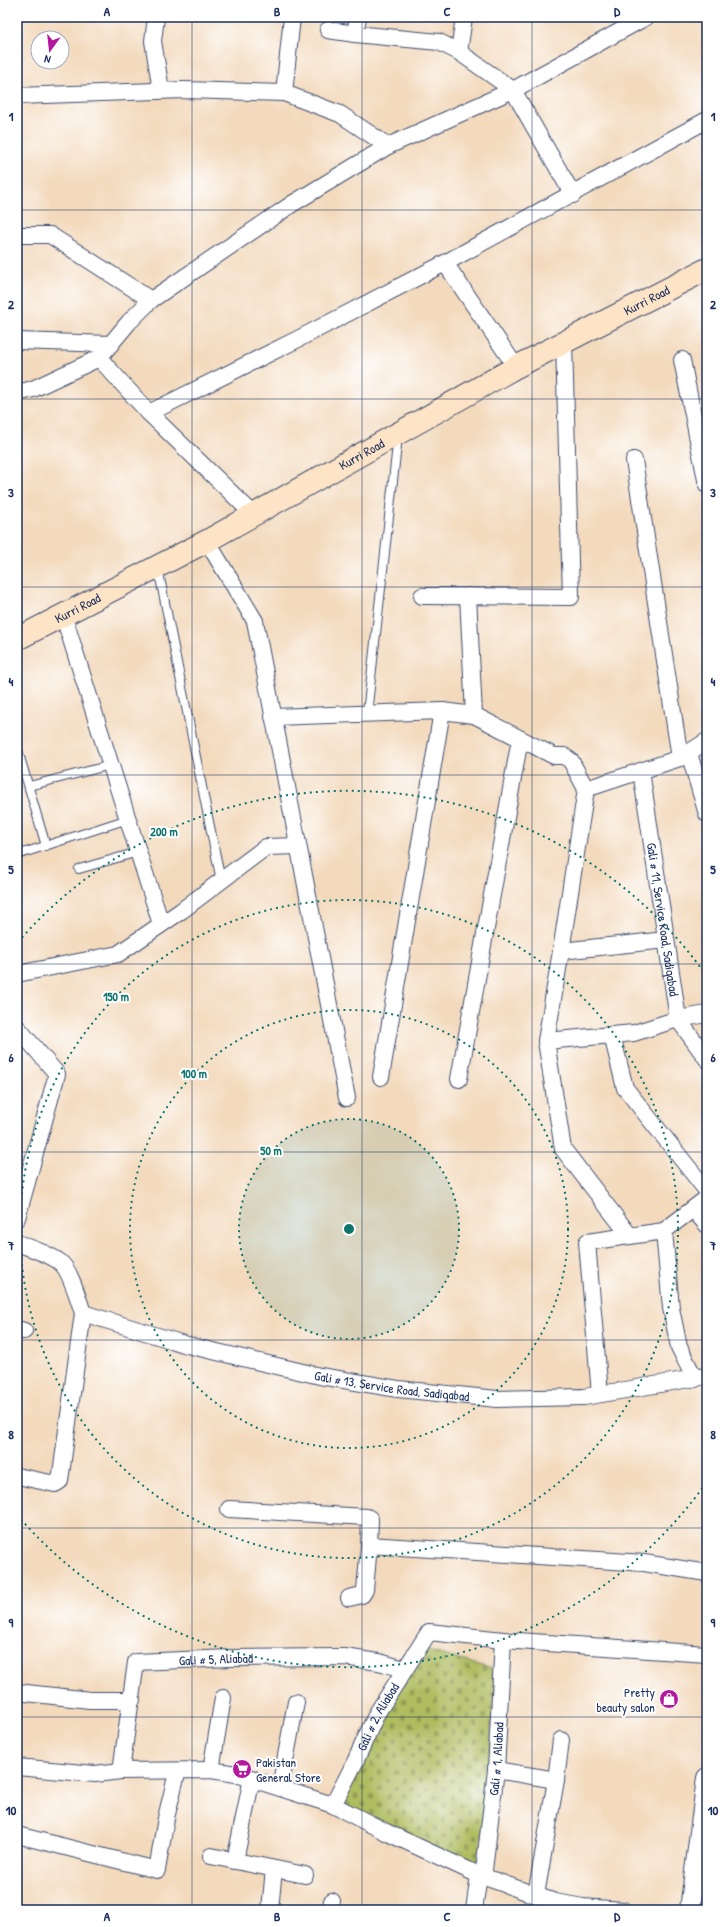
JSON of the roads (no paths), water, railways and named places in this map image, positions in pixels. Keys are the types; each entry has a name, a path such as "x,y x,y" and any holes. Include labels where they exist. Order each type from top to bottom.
{"main road":[{"name":"Kurri Road","path":"17,639 207,541 516,367 707,269"}],"street":[{"path":"156,17 153,41 161,90"},
{"path":"284,93 292,17"},
{"path":"356,34 358,17"},
{"path":"459,52 464,17"},
{"path":"17,393 33,389 99,358 129,322 151,300 292,204 388,146 513,90 646,17"},
{"path":"328,30 439,42 459,52 513,90 573,194"},
{"path":"17,96 161,90 284,93 340,114 388,146"},
{"path":"149,413 298,339 445,263 707,120"},
{"path":"17,235 50,235 151,300"},
{"path":"445,263 516,367"},
{"path":"17,341 111,344"},
{"path":"422,596 571,597 564,342"},
{"path":"99,358 149,413 254,515"},
{"path":"682,360 705,468 707,484"},
{"path":"634,460 685,755 707,814"},
{"path":"207,541 255,621 347,1098"},
{"path":"468,596 474,715"},
{"path":"63,614 161,924"},
{"path":"381,1078 442,711"},
{"path":"273,717 442,711 474,715 554,756 564,756 571,761 586,789 562,950 546,1041 563,1150 630,1236"},
{"path":"459,1079 520,738"},
{"path":"586,789 685,755 707,741"},
{"name":"Gali # 11, Service Road, Sadiqabad","path":"641,771 678,1019 707,1059"},
{"path":"17,974 118,954 266,848 298,846"},
{"path":"562,950 666,940"},
{"path":"546,1041 634,1033 678,1019 707,1014"},
{"path":"17,1028 57,1074 17,1218"},
{"path":"612,1035 625,1088 707,1191"},
{"path":"600,1394 587,1242 664,1231 707,1198"},
{"path":"693,1209 707,1225"},
{"path":"664,1231 671,1308 680,1347 701,1377"},
{"path":"17,1242 62,1264 77,1294 83,1313 60,1481 55,1484 17,1476"},
{"name":"Gali # 13, Service Road, Sadiqabad","path":"83,1313 187,1346 249,1361 320,1376 398,1389 497,1399 584,1397 701,1377"},
{"path":"229,1509 367,1517 370,1519 365,1590 362,1595 348,1598"},
{"path":"369,1545 644,1563 707,1572"},
{"name":"Gali # 2, Aliabad","path":"333,1805 355,1762 377,1713 429,1632 503,1640"},
{"path":"503,1640 707,1654"},
{"name":"Gali # 1, Aliabad","path":"474,1910 479,1875 484,1870 496,1770 503,1640"},
{"name":"Gali # 5, Aliabad","path":"122,1771 136,1662 230,1658 339,1657 379,1662 404,1669"},
{"path":"17,1692 90,1700 132,1700"},
{"path":"211,1770 223,1698"},
{"path":"280,1788 296,1702"},
{"path":"536,1895 556,1780 561,1740"},
{"path":"17,1767 95,1774 122,1771 211,1770 252,1778 333,1805 479,1875 555,1902 583,1907 623,1910"},
{"path":"496,1770 556,1780"},
{"path":"17,1835 157,1870 166,1818 176,1777 174,1771"},
{"path":"235,1861 252,1778"},
{"path":"690,1910 700,1884 707,1778"},
{"path":"211,1856 305,1875"},
{"path":"270,1910 274,1869"}],"lane":[{"path":"366,714 399,433"},
{"path":"158,566 221,881"},
{"path":"18,747 46,846"},
{"path":"29,786 111,765"},
{"path":"17,856 128,819"},
{"path":"79,869 138,852"}],"place":[{"name":"Pretty beauty salon","path":"669,1699"},
{"name":"Pakistan General Store","path":"242,1769"}]}
